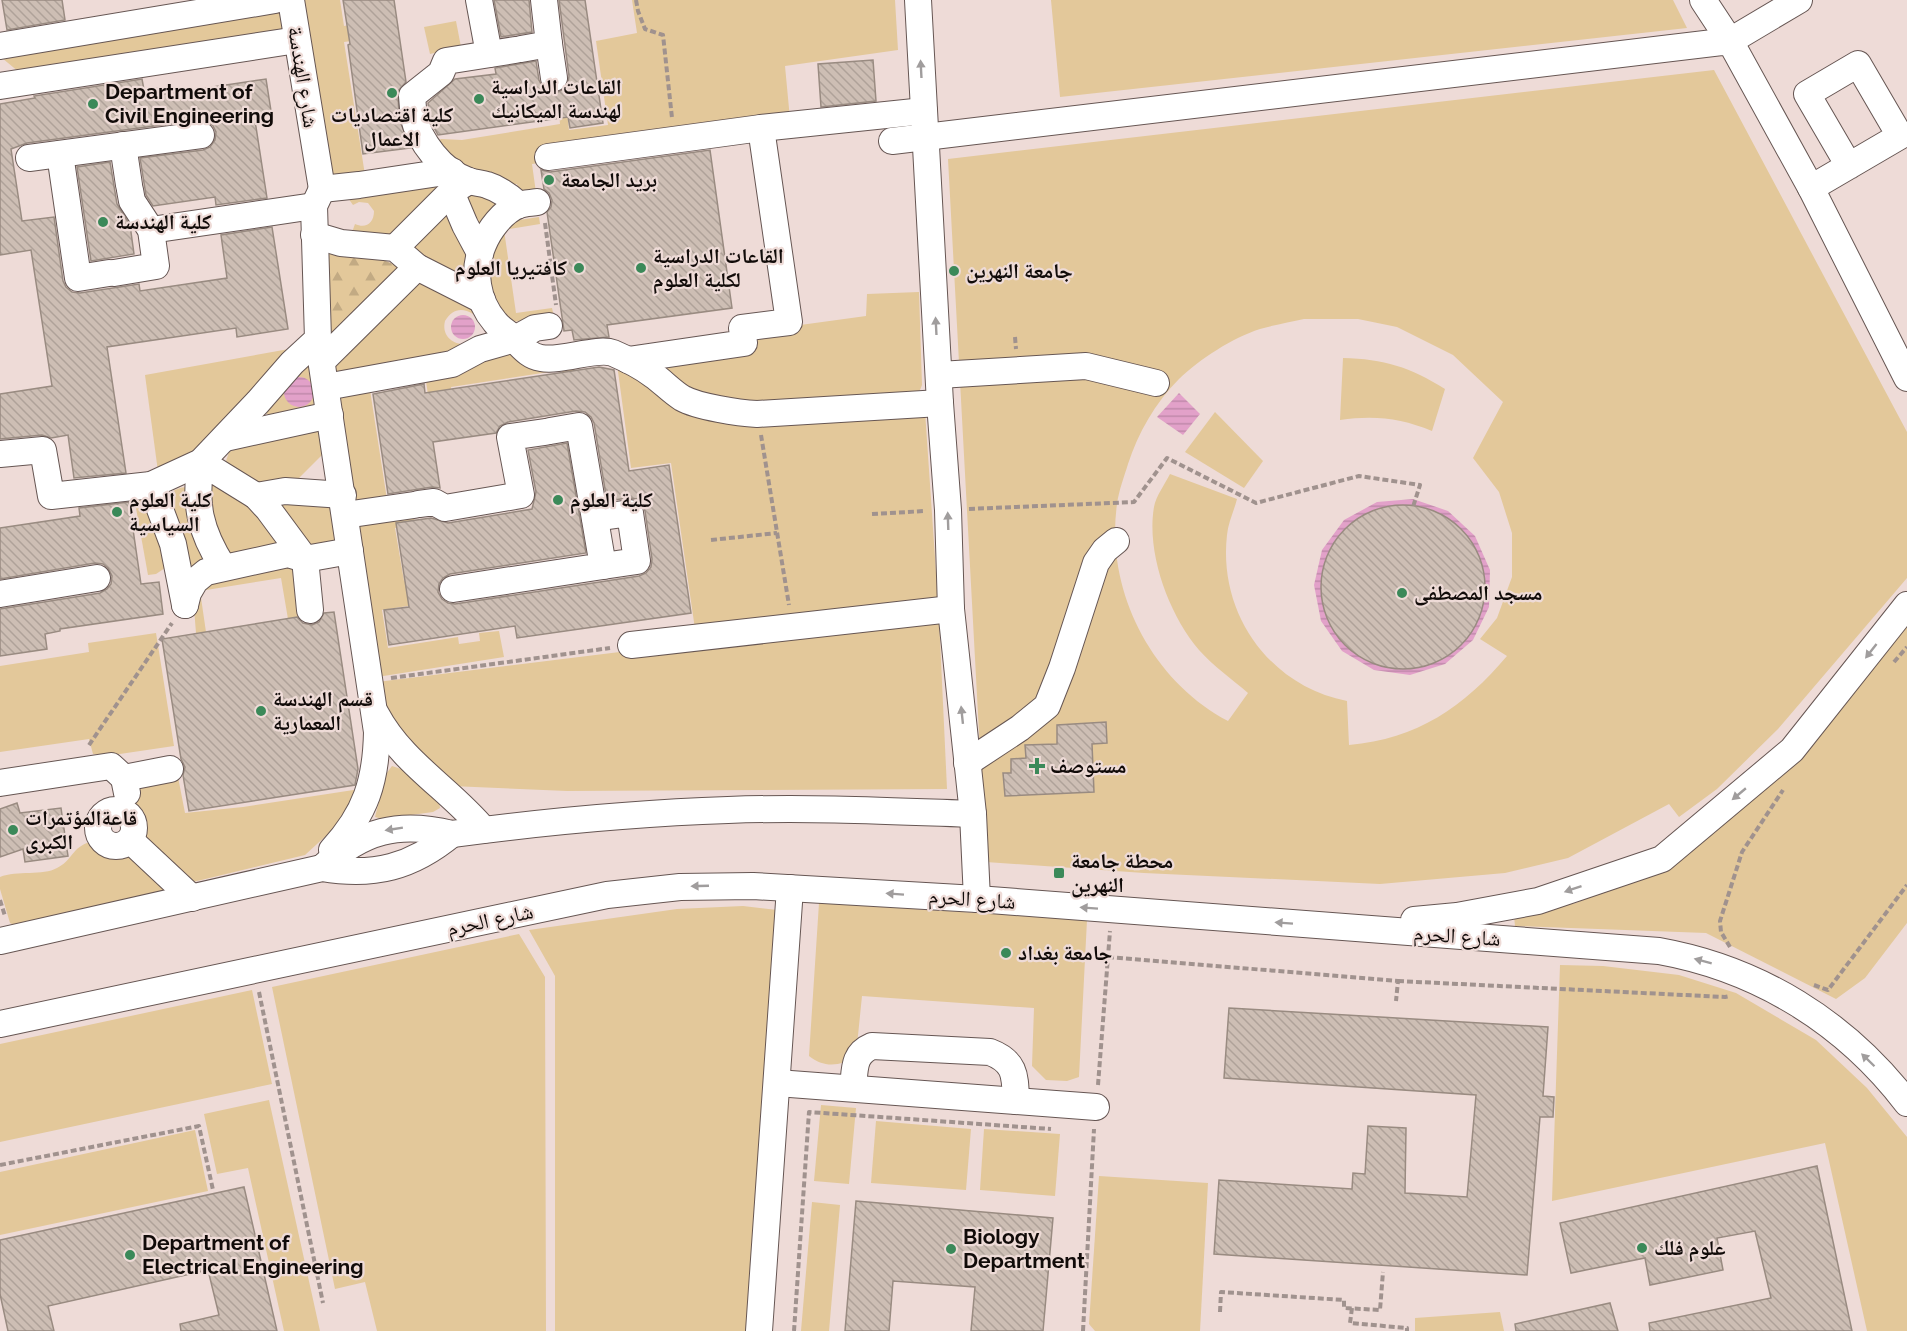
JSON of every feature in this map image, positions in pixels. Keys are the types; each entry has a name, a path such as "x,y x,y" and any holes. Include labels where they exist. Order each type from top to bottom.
{"street":[{"path":"0,46 275,0"},
{"name":"شارع الهندسة","path":"291,0 318,197 314,235 320,350 377,732 376,759 362,810 347,833 315,870"},
{"path":"479,0 489,54"},
{"path":"544,0 554,78"},
{"path":"918,0 948,510 951,609 973,814 977,899"},
{"path":"1703,0 1730,41 1811,188 1907,378"},
{"path":"892,141 927,139 1730,41 1799,0"},
{"path":"0,64 12,84 297,40"},
{"path":"480,253 465,225 457,182 426,145 413,111 412,96 441,73 446,62 549,44"},
{"path":"548,157 761,128 924,111"},
{"path":"628,360 744,343 742,328 789,322 761,128"},
{"path":"29,158 201,135"},
{"path":"60,154 78,278 156,266 151,230 132,201 123,145"},
{"path":"1811,188 1849,166"},
{"path":"395,248 457,182"},
{"path":"151,230 318,197 457,182 486,184 533,206"},
{"path":"533,206 500,219 492,228 480,253 477,276 482,300 494,322 521,347 538,358 549,359 609,351 655,376 683,399 734,412 757,414 940,404"},
{"path":"314,235 341,243 395,248 417,267 482,300"},
{"path":"0,454 43,450 51,496 152,485 201,462 292,363 320,350 417,267"},
{"path":"326,387 452,364 480,349 515,339 526,331 553,319"},
{"path":"939,375 1086,366 1156,383"},
{"path":"225,438 330,415"},
{"path":"256,496 285,491 344,505 434,502 445,508 520,495 510,437 579,426 603,566"},
{"path":"201,462 256,496 268,509 304,559 310,610"},
{"path":"201,462 197,484 202,528 223,567"},
{"path":"152,485 173,544 184,605"},
{"path":"453,589 637,561 630,513 595,518"},
{"path":"967,763 1020,728 1047,706 1062,668 1096,563 1105,550 1116,541"},
{"path":"184,605 195,581 206,572 288,554 304,559 350,551"},
{"path":"0,594 97,579"},
{"path":"1342,927 1457,916 1538,901 1662,859 1792,750 1907,605"},
{"path":"631,645 951,609"},
{"path":"370,693 385,731 404,754 463,807 484,830"},
{"path":"0,783 111,766 124,777 130,829 192,898"},
{"path":"124,777 170,769"},
{"path":"315,870 359,839 382,831 405,827 429,828 452,834 606,817 728,810 851,809 973,814"},
{"path":"0,941 315,870 362,872 401,865 420,857 452,834"},
{"name":"شارع الحرم","path":"0,1024 607,895 708,886 790,888 977,899 1659,951 1686,956 1738,972 1788,996 1818,1017 1865,1057 1907,1103"},
{"path":"759,1331 790,888"},
{"path":"853,1088 857,1058 862,1050 872,1046 990,1052 1002,1056 1015,1075 1016,1101"},
{"path":"777,1083 1016,1101 1095,1120"}],"path":[{"path":"636,0 645,29 663,35 675,140"},
{"path":"533,206 553,319"},
{"path":"757,414 792,627"},
{"path":"948,510 1134,502 1167,458 1256,503 1359,476 1420,485 1413,507"},
{"path":"872,514 904,512"},
{"path":"711,540 777,533"},
{"path":"89,745 184,605"},
{"path":"370,693 631,645"},
{"path":"1891,666 1907,647"},
{"path":"1738,946 1728,941 1721,932 1720,921 1742,852 1784,788"},
{"path":"1806,981 1828,990 1907,885"},
{"path":"1108,957 1398,981 1725,997 1730,995 1738,983 1738,972"},
{"path":"255,969 323,1303"},
{"path":"1396,1001 1398,981"},
{"path":"794,1331 809,1112 1058,1130"},
{"path":"1082,1131 1095,1120"},
{"path":"0,1165 199,1126 213,1190"},
{"path":"1220,1312 1221,1292 1344,1300 1344,1308 1380,1310 1383,1272"},
{"path":"1352,1308 1350,1323 1407,1329 1407,1331"},
{"path":"1083,1331 1084,1320"}],"green space":[{"path":"297,0 340,0 344,26 355,24 358,40 344,42 365,175 325,181"},
{"path":"632,0 895,0 898,50 785,66 790,119 712,140 532,164 537,200 521,202 517,184 504,184 482,178 462,167 445,151 438,141 441,139 462,140 560,124 559,113 567,113 569,130 608,125 596,41 637,33"},
{"path":"1051,0 1673,0 1687,28 1060,97"},
{"path":"283,12 286,35 25,77 2,58"},
{"path":"456,21 461,47 430,54 424,27"},
{"path":"1714,70 1907,432 1907,578 1778,729 1717,789 1679,817 1669,804 1568,858 1505,873 1380,884 1144,873 986,862 948,159","holes":["1304,319 1358,319 1397,327 1453,355 1503,402 1473,458 1499,492 1512,533 1512,577 1497,618 1480,639 1507,656 1491,674 1456,705 1418,728 1374,742 1349,745 1347,701 1319,693 1294,680 1272,662 1254,642 1240,618 1231,592 1226,564 1228,530 1237,499 1170,474 1155,503 1152,525 1153,544 1162,583 1178,619 1204,656 1248,693 1228,721 1201,703 1176,682 1156,657 1139,629 1127,600 1118,568 1115,536 1119,494 1137,441 1162,398 1187,371 1228,344 1260,329"]},
{"path":"452,174 402,238 351,235 355,224 363,226 371,222 374,211 368,203 359,202 353,205 348,198"},
{"path":"470,184 496,202 497,212 479,236 462,189"},
{"path":"442,203 467,248 473,275 458,281 415,248 412,243"},
{"path":"517,212 519,220 539,217 540,224 504,230 516,313 552,308 554,317 512,322 495,295 491,281 492,251 505,224"},
{"path":"323,252 370,257 397,266 399,270 332,340 320,326"},
{"path":"433,280 477,308 473,314 465,310 457,310 445,321 447,336 461,344 464,352 334,376 334,366 399,294 419,283"},
{"path":"919,292 922,385 920,390 911,395 735,408 662,379 665,360 750,332 866,316 867,294"},
{"path":"289,349 241,414 159,479 145,375"},
{"path":"506,352 574,363 576,380 564,382 562,370 451,387 452,399 429,402 426,381 370,390 388,506 403,509 405,519 414,518 415,525 395,528 404,581 422,578 420,604 382,610 388,648 458,637 459,644 480,641 479,633 499,631 504,657 377,677 332,390"},
{"path":"309,356 317,401 306,411 271,416 267,414 265,410"},
{"path":"1343,358 1384,362 1420,375 1445,389 1432,431 1409,423 1387,419 1340,420"},
{"path":"617,364 719,417 925,411 938,602 695,629 671,463 631,468"},
{"path":"1215,412 1263,461 1244,488 1185,452"},
{"path":"306,427 319,430 322,455 295,482 255,483 225,464 229,452 246,444"},
{"path":"208,478 264,513 279,544 233,558 217,550"},
{"path":"187,487 213,559 186,576 167,499 175,490"},
{"path":"147,493 158,525 165,568 156,574 148,575 134,497"},
{"path":"279,499 333,500 338,539 312,547 280,517"},
{"path":"289,562 301,588 302,603 299,617 288,619 281,578 200,591 206,632 196,633 193,596 199,584"},
{"path":"939,618 947,789 567,791 451,786 394,729 377,682 774,633"},
{"path":"1907,627 1907,923 1865,978 1836,999 1706,933 1515,926 1514,916 1576,903 1675,860 1786,767"},
{"path":"156,633 174,746 113,755 93,754 89,739 0,752 0,666 89,652 88,643"},
{"path":"392,766 401,769 439,800 440,808 433,812 382,819 375,817 386,774"},
{"path":"178,777 185,813 243,807 360,789 352,812 305,855 193,882 140,844 132,785"},
{"path":"90,842 118,849 137,860 169,890 14,925 10,923 0,889 0,877 51,870 66,862 79,847"},
{"path":"819,903 1087,920 1079,1077 1067,1081 1046,1080 1032,1066 1034,1008 862,996 856,1055 838,1064 821,1063 809,1056"},
{"path":"743,906 786,911 754,1331 555,1331 555,976 529,930 677,909"},
{"path":"519,934 545,977 546,1331 377,1331 365,1282 335,1289 272,987"},
{"path":"1560,965 1603,966 1679,975 1736,993 1816,1040 1867,1088 1907,1137 1907,1331 1867,1331 1825,1143 1552,1201"},
{"path":"252,990 272,1084 0,1142 0,1044"},
{"path":"269,1100 320,1331 284,1331 248,1168 217,1174 204,1114"},
{"path":"821,1105 856,1108 849,1184 814,1181"},
{"path":"876,1121 971,1129 966,1190 871,1183"},
{"path":"984,1129 1060,1134 1055,1196 980,1190"},
{"path":"195,1130 208,1191 0,1235 0,1172"},
{"path":"1099,1176 1208,1183 1200,1331 1095,1331 1089,1324"},
{"path":"812,1202 840,1205 829,1331 801,1331"},
{"path":"1500,1312 1504,1331 1415,1331 1415,1318"}],"shaded area":[{"path":"463,315 472,318 475,327 472,336 463,339 454,336 451,327 454,318"},
{"path":"299,377 305,378 313,386 313,398 305,406 299,407 293,406 285,398 284,392 285,386 293,378"},
{"path":"1179,393 1200,414 1183,435 1157,417"},
{"path":"1413,499 1448,511 1475,536 1490,570 1489,607 1473,640 1445,664 1410,675 1374,670 1342,651 1321,621 1314,585 1322,550 1344,520 1377,502","holes":["1410,525 1427,530 1448,546 1457,559 1464,590 1462,605 1456,619 1446,631 1424,645 1405,648 1376,642 1360,632 1347,614 1340,589 1346,564 1361,542 1383,528"]}],"building":[{"path":"2,0 62,0 65,20 7,30"},
{"path":"343,0 394,0 406,82 398,91 399,119 411,148 363,154"},
{"path":"494,0 529,0 532,32 501,37"},
{"path":"559,0 585,0 603,123 570,128 568,117 438,135 430,120 428,103 455,79 496,74 495,68 536,61 539,80 543,88 556,93 564,89 569,76"},
{"path":"873,60 876,101 821,107 818,64"},
{"name":"كلية الهندسة","path":"142,79 144,90 158,88 159,95 266,79 271,111 254,114 267,198 216,205 215,197 153,206 146,195 140,158 203,150 210,147 215,140 216,132 207,121 199,120 27,143 11,149 22,221 54,217 63,281 72,292 80,293 139,284 140,291 227,278 221,235 272,227 288,329 237,337 236,328 107,347 126,473 74,478 68,435 51,438 42,435 0,439 0,394 52,386 31,250 0,255 0,104 35,98 34,96"},
{"name":"القاعات الدراسية لكلية العلوم","path":"710,150 732,308 607,325 609,337 574,340 572,330 564,331 547,212 552,200 544,189 541,170 550,172"},
{"path":"110,162 117,204 130,225 134,254 91,261 77,167"},
{"name":"كلية العلوم","path":"599,367 614,370 629,471 669,465 691,613 517,638 515,626 389,645 384,610 409,607 396,523 431,518 448,523 532,509 536,492 528,450 567,443 586,553 450,574 439,584 438,592 442,599 455,604 639,576 651,567 652,559 642,504 638,499 628,498 607,501 594,423 585,412 576,411 508,422 500,426 496,433 433,442 440,488 432,487 388,494 373,394 424,384 425,393"},
{"path":"129,502 141,584 159,582 163,614 60,629 60,631 45,634 47,649 0,656 0,609 100,593 111,584 112,576 103,564 95,563 0,579 0,528 80,516 79,508"},
{"path":"1403,505 1434,512 1461,529 1478,556 1485,587 1478,618 1461,645 1434,662 1403,669 1372,662 1345,645 1328,618 1321,587 1328,556 1345,529 1372,512"},
{"name":"قسم الهندسة المعمارية","path":"334,612 358,769 355,785 189,811 183,775 185,767 181,759 162,639 297,617 303,623 312,625 319,622 324,613"},
{"path":"1106,722 1107,743 1092,744 1094,792 1005,796 1003,773 1011,773 1011,759 1026,758 1025,745 1057,744 1057,725"},
{"path":"17,803 20,813 61,808 68,856 25,862 23,849 0,857 0,809"},
{"path":"1229,1008 1548,1027 1543,1096 1554,1097 1553,1117 1540,1117 1527,1275 1214,1254 1219,1180 1352,1189 1353,1173 1365,1174 1368,1126 1406,1128 1405,1193 1467,1197 1476,1095 1224,1078"},
{"name":"علوم فلك","path":"1817,1166 1852,1331 1650,1331 1649,1323 1771,1298 1755,1231 1717,1238 1723,1270 1650,1285 1645,1258 1571,1273 1560,1223"},
{"name":"Department of Electrical Engineering","path":"244,1187 277,1331 181,1331 180,1324 219,1315 208,1270 48,1306 54,1331 8,1331 0,1294 0,1240"},
{"name":"Biology Department","path":"856,1201 1053,1218 1043,1331 971,1331 975,1287 893,1281 889,1331 845,1331"},
{"path":"1610,1303 1618,1331 1516,1331 1515,1324"}],"place":[{"name":"كلية اقتصاديات الاعمال","path":"392,93"},
{"name":"القاعات الدراسية لهندسة الميكانيك","path":"479,99"},
{"name":"Department of Civil Engineering","path":"93,104"},
{"name":"بريد الجامعة","path":"549,180"},
{"name":"كلية الهندسة","path":"103,222"},
{"name":"كافتيريا العلوم","path":"579,268"},
{"name":"القاعات الدراسية لكلية العلوم","path":"641,268"},
{"name":"جامعة النهرين","path":"954,271"},
{"name":"كلية العلوم","path":"558,500"},
{"name":"كلية العلوم السياسية","path":"117,512"},
{"name":"مسجد المصطفى","path":"1402,593"},
{"name":"قسم الهندسة المعمارية","path":"261,711"},
{"name":"مستوصف","path":"1037,766"},
{"name":"قاعةالمؤتمرات الكبرى","path":"13,830"},
{"name":"محطة جامعة النهرين","path":"1059,873"},
{"name":"جامعة بغداد","path":"1006,953"},
{"name":"علوم فلك","path":"1642,1248"},
{"name":"Biology Department","path":"951,1249"},
{"name":"Department of Electrical Engineering","path":"130,1255"}]}
